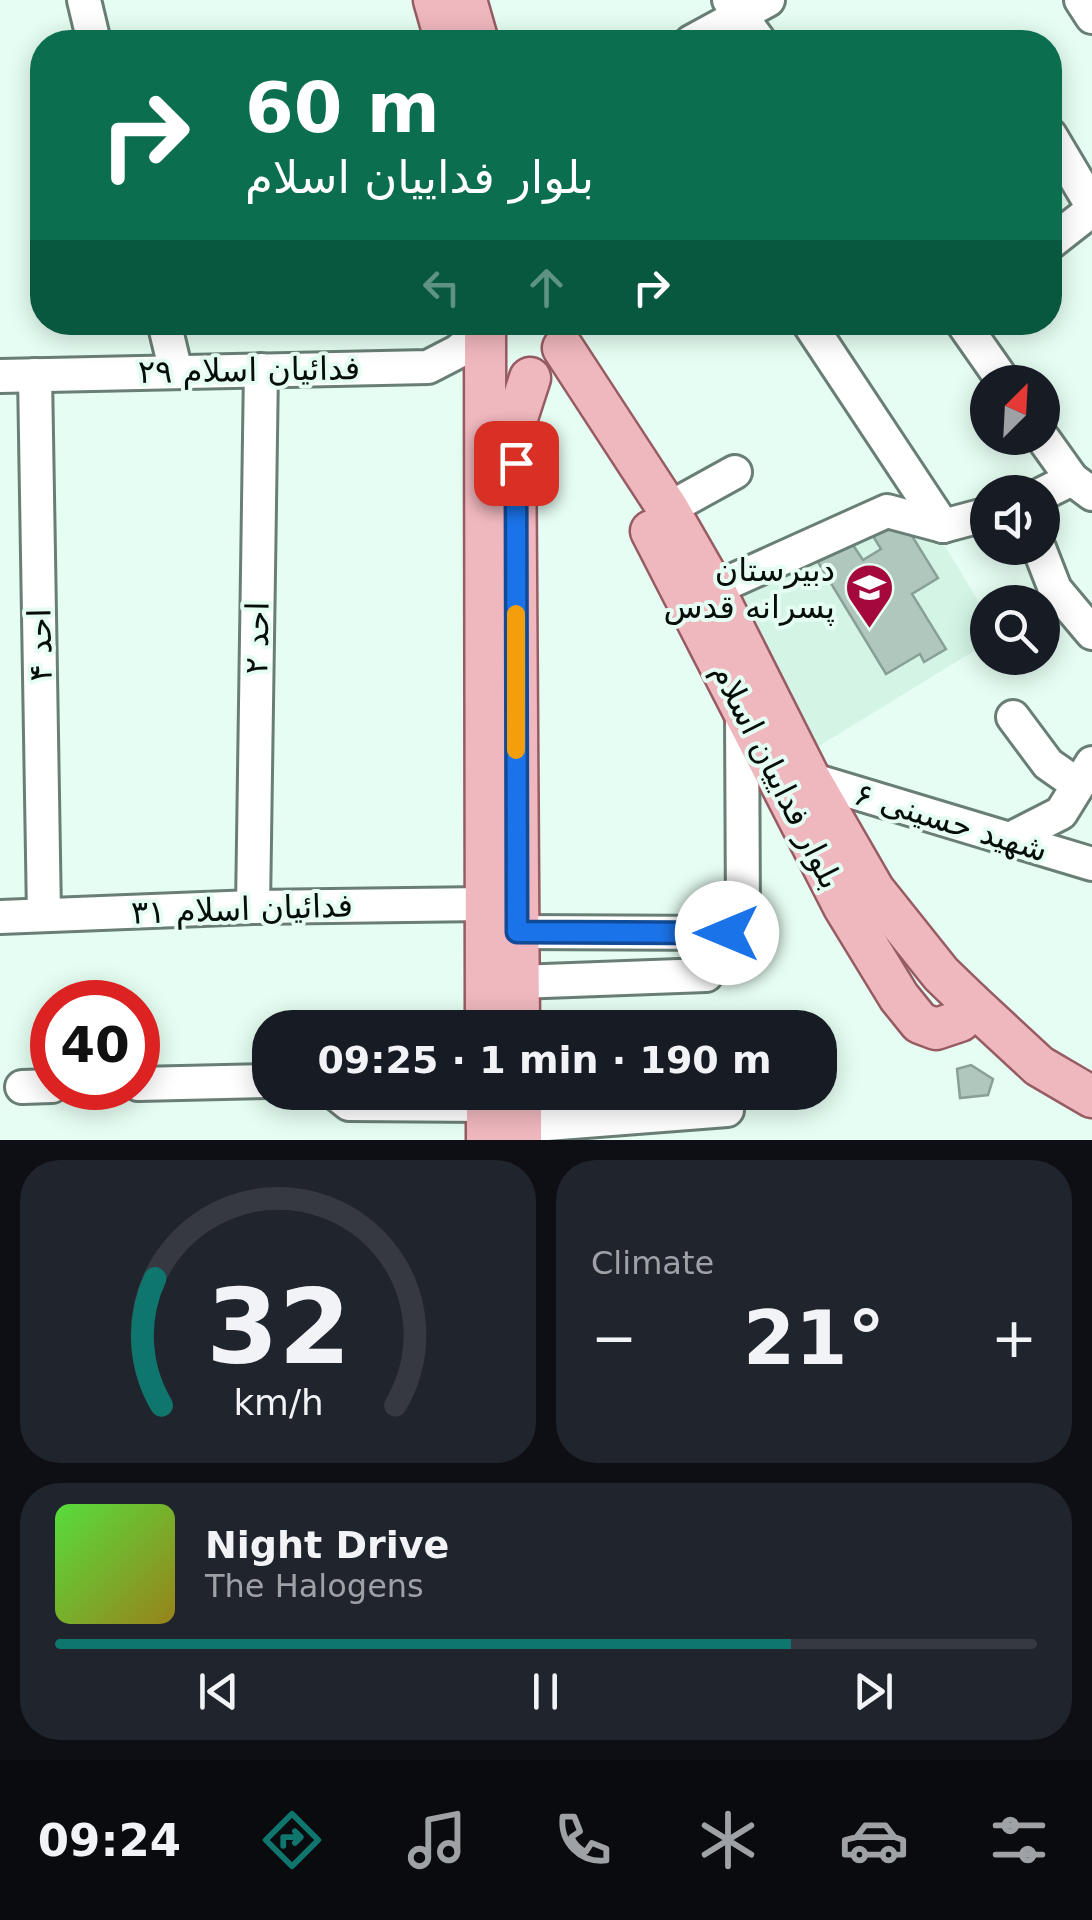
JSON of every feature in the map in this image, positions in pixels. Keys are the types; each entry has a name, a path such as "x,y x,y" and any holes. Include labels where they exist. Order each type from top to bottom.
{"main road":[{"path":"434,0 443,30"},
{"path":"466,0 475,30"},
{"path":"486,335 486,1010"},
{"path":"487,335 491,360 501,371 515,377 549,355"},
{"path":"519,1010 515,424 549,355"},
{"name":"بلوار فداییان اسلام","path":"549,355 668,509 714,589 810,779 874,890 941,974 970,1002 1039,1066 1092,1098"},
{"name":"بلوار فداییان اسلام","path":"549,355 594,421 844,907 900,997 920,1023 936,1029 960,1021 970,1002"}],"street":[{"path":"84,0 91,30"},
{"path":"1082,0 1092,18"},
{"path":"717,30 750,15"},
{"path":"1062,155 1092,210 1062,234"},
{"path":"167,335 176,372"},
{"name":"فدائیان اسلام ۲۹","path":"0,376 428,366 479,335"},
{"path":"817,335 944,526"},
{"path":"972,335 992,365"},
{"name":"احد ۲","path":"254,907 261,370"},
{"name":"احد ۴","path":"35,375 44,916"},
{"path":"1054,455 1077,489"},
{"path":"668,509 735,472"},
{"path":"714,589 887,511 944,526 970,519"},
{"path":"1045,565 1054,589 1092,633"},
{"path":"517,932 727,933 737,927 743,918 742,707"},
{"path":"1010,839 1061,813 1085,774 1048,764 1014,717"},
{"name":"شهید حسینی ۶","path":"810,779 1092,864"},
{"name":"فدائیان اسلام ۳۱","path":"0,917 254,907 485,904"},
{"path":"518,982 706,974"},
{"path":"160,1083 252,1081"},
{"path":"415,1110 502,1118 728,1110"}],"shaded area":[{"name":"دبیرستان پسرانه قدس","path":"887,520 945,546 970,588 970,653 814,749 733,594"}],"building":[{"path":"886,524 909,531 938,578 912,594 946,649 924,662 920,654 886,674 818,562 851,542 863,560 881,549 871,533"},
{"path":"971,1065 993,1079 988,1095 960,1098 957,1069"}],"slow traffic":[{"path":"516,614 516,750"}],"place":[{"name":"دبیرستان پسرانه قدس","path":"870,630"}],"route":[{"path":"516,463 517,932 727,933"}]}
